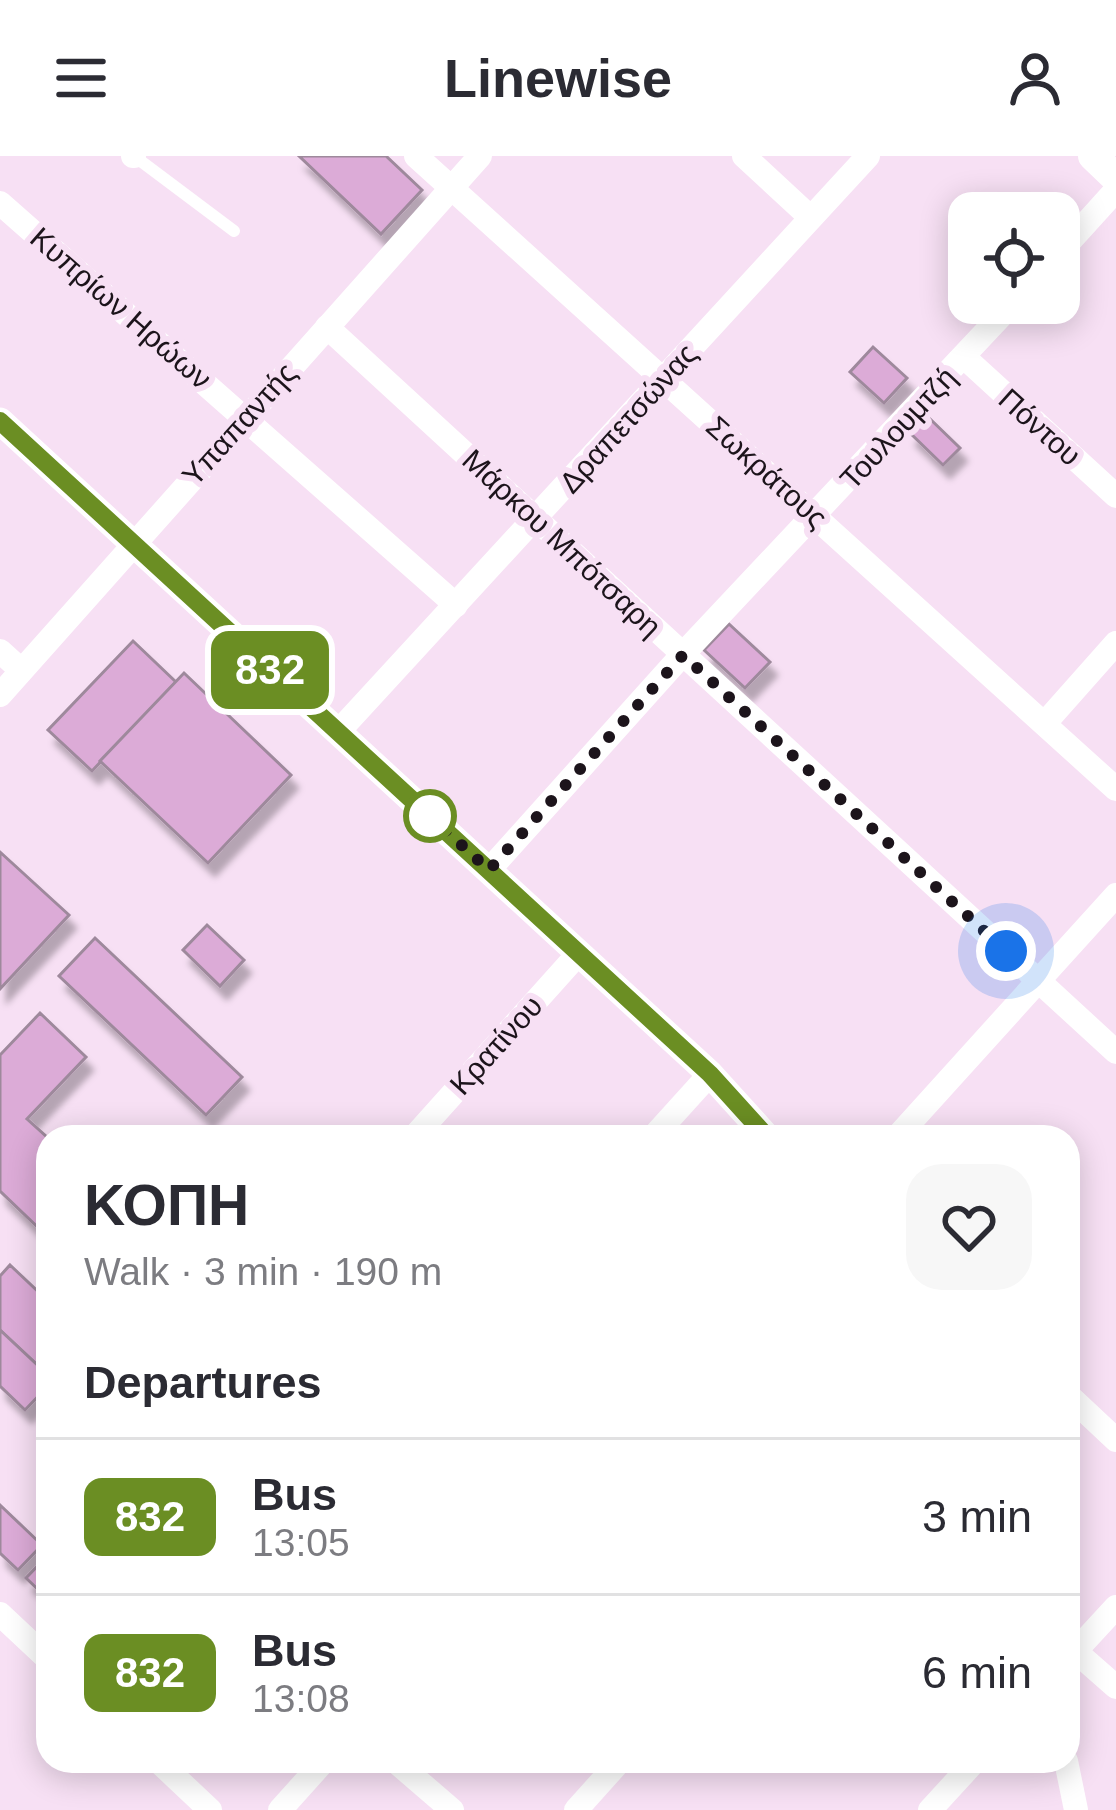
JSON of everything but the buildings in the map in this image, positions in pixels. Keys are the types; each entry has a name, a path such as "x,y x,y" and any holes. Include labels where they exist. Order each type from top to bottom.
{"street":[{"name":"Σωκράτους","path":"416,156 1116,790"},
{"name":"Υπαπαντής","path":"0,694 480,156"},
{"path":"744,156 810,217"},
{"name":"Δραπετσώνας","path":"338,732 868,156"},
{"path":"1093,156 1116,178"},
{"path":"1080,230 1116,190"},
{"name":"Κυπρίων Ηρώων","path":"0,203 456,605"},
{"name":"Τουλουμτζή","path":"489,870 994,324"},
{"name":"Μάρκου Μπότσαρη","path":"327,327 1116,1052"},
{"name":"Πόντου","path":"964,357 1116,496"},
{"path":"0,421 710,1074 756,1125"},
{"path":"1045,723 1116,643"},
{"path":"0,651 21,670"},
{"path":"908,1125 1116,895"},
{"name":"Κρατίνου","path":"425,1125 579,953"},
{"path":"664,1125 710,1074"},
{"path":"1080,1407 1116,1440"},
{"path":"1080,1646 1116,1607"},
{"path":"0,1614 36,1648"},
{"path":"1080,1661 1116,1687"},
{"path":"171,1773 210,1810"},
{"path":"280,1810 314,1773"},
{"path":"409,1773 452,1810"},
{"path":"576,1810 609,1773"},
{"path":"930,1810 954,1773"},
{"path":"1068,1773 1076,1810"}],"lane":[{"path":"133,156 235,231"}],"bus line":[{"name":"832","path":"0,421 710,1074 757,1125"}],"route":[{"path":"430,816 489,870 683,655 1006,951"}]}
